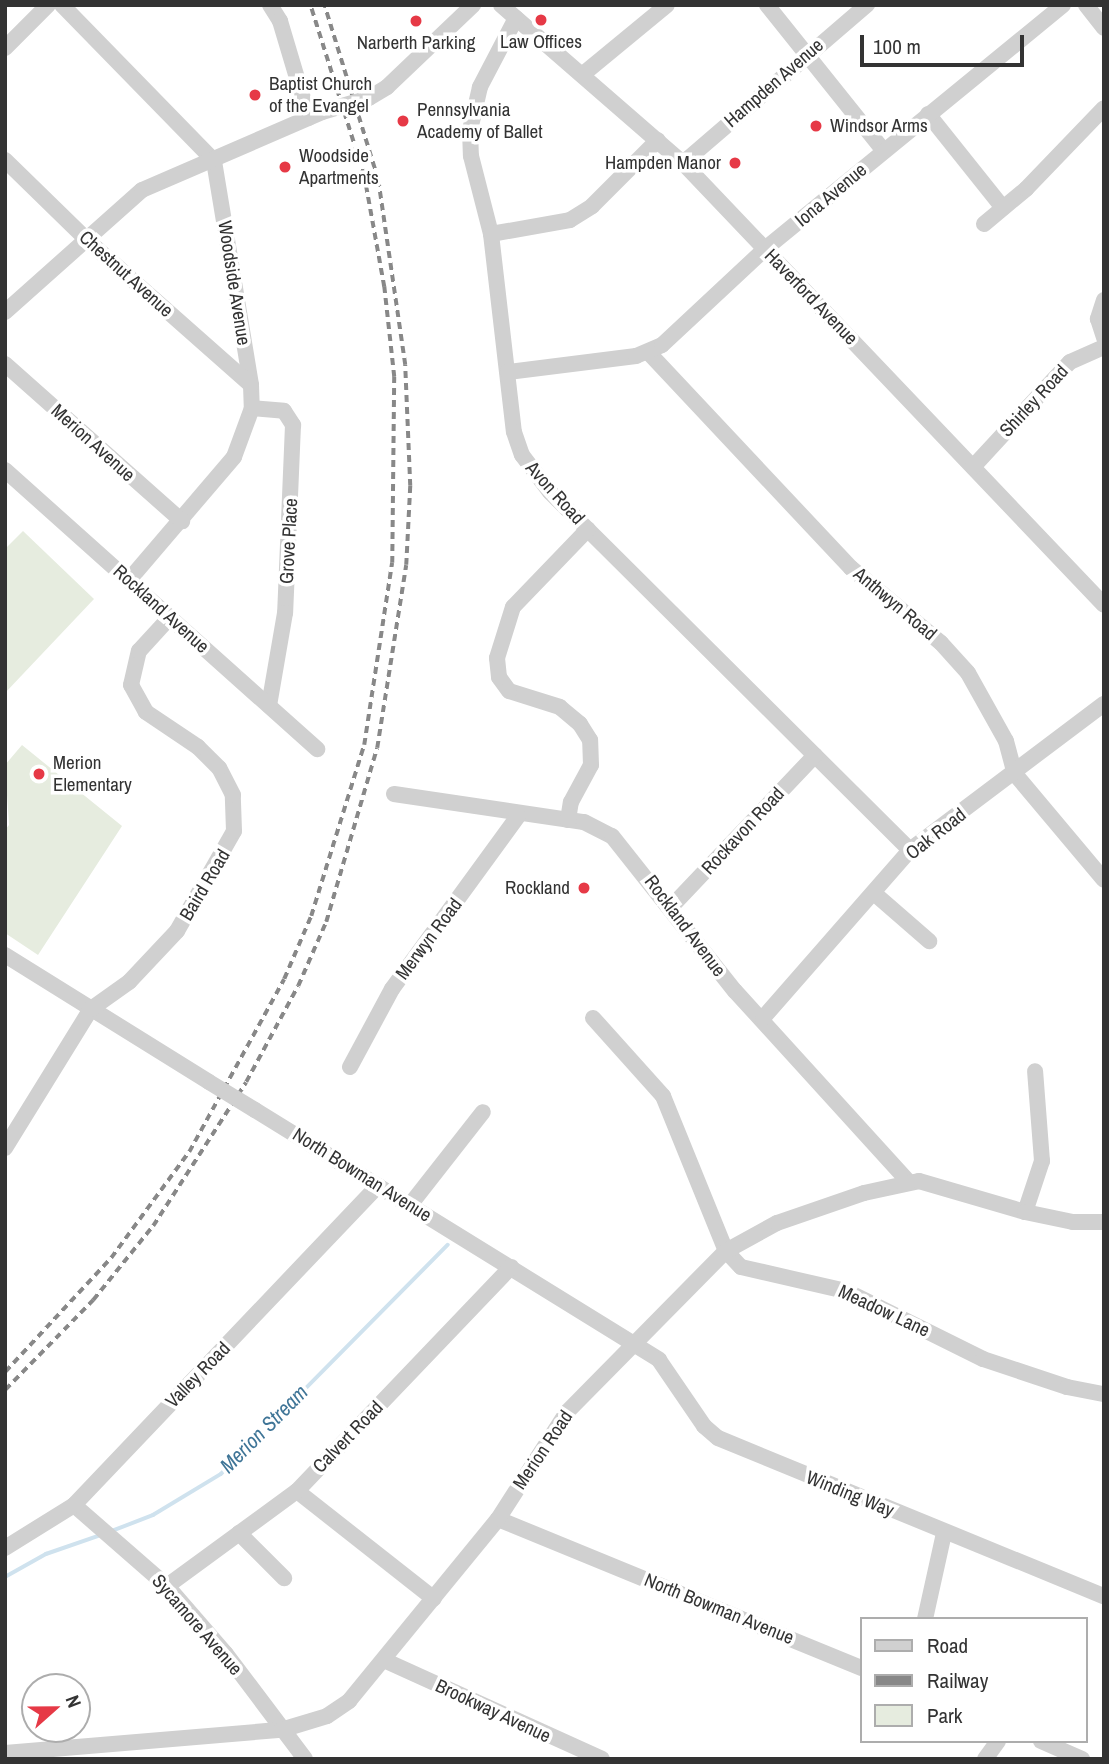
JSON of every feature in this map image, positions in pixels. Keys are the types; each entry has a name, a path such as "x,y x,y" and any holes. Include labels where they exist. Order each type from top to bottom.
{"street":[{"path":"5,48 48,5"},
{"path":"62,5 214,161"},
{"path":"270,5 280,21 316,115"},
{"path":"5,312 142,190 316,115 369,97 387,87 472,5"},
{"name":"Haverford Avenue","path":"501,5 683,163 1104,605"},
{"path":"582,75 667,5"},
{"path":"767,5 884,150"},
{"name":"Hampden Avenue","path":"683,163 867,5"},
{"name":"Iona Avenue","path":"649,354 765,249 1063,5"},
{"path":"1086,5 1104,28"},
{"name":"Avon Road","path":"516,18 480,88 470,130 471,156 491,234 508,372 522,455 535,475 588,529 910,850"},
{"path":"984,224 1104,108"},
{"path":"928,114 1003,208"},
{"path":"491,234 570,220 592,206 658,139"},
{"name":"Chestnut Avenue","path":"5,160 87,240 251,385"},
{"name":"Woodside Avenue","path":"129,580 234,457 252,408 251,385 214,161"},
{"path":"1104,300 1098,319 1104,338"},
{"name":"Shirley Road","path":"973,467 1070,362 1104,346"},
{"path":"508,372 649,354"},
{"name":"Anthwyn Road","path":"649,354 851,568 941,643 968,673 1006,741 1015,774 1104,880"},
{"name":"Merion Avenue","path":"5,364 181,522"},
{"name":"Grove Place","path":"252,408 284,411 293,425 285,613 269,706"},
{"name":"Rockland Avenue","path":"5,470 317,749"},
{"path":"568,820 571,802 591,765 590,740 580,724 560,707 509,691 499,677 497,658 513,607 588,529"},
{"name":"Baird Road","path":"5,1148 91,1009 129,982 160,951 218,865 234,831 233,794 214,761 146,712 131,685 131,668 139,651 170,617"},
{"name":"Oak Road","path":"763,1018 875,894 910,850 1015,774 1104,704"},
{"name":"Rockavon Road","path":"671,907 816,755"},
{"name":"Rockland Avenue","path":"394,794 518,816 568,820 597,826 612,835 671,907 727,982 763,1018 908,1181"},
{"name":"Merwyn Road","path":"350,1067 392,989 518,816"},
{"path":"875,894 929,942"},
{"name":"North Bowman Avenue","path":"5,955 633,1342"},
{"path":"593,1017 663,1096 726,1251"},
{"path":"1025,1212 1042,1161 1035,1071"},
{"path":"410,1205 483,1112"},
{"name":"Merion Road","path":"5,1753 281,1730 310,1723 349,1701 386,1661 498,1519 567,1412 633,1342 726,1251 800,1214 908,1181 931,1183 1025,1212 1073,1222 1104,1222"},
{"name":"Valley Road","path":"5,1548 74,1506 378,1186"},
{"name":"Meadow Lane","path":"726,1251 747,1269 782,1273 846,1291 983,1359 1067,1387 1104,1394"},
{"name":"Calvert Road","path":"167,1586 297,1491 511,1267"},
{"name":"Winding Way","path":"633,1342 659,1360 704,1426 718,1438 944,1533 1104,1596"},
{"path":"297,1491 434,1599"},
{"name":"Sycamore Avenue","path":"74,1506 167,1586 226,1654 304,1759"},
{"name":"North Bowman Avenue","path":"498,1519 860,1667"},
{"path":"239,1533 284,1577"},
{"path":"925,1617 944,1533"},
{"name":"Brookway Avenue","path":"386,1661 602,1759"},
{"path":"304,1759 300,1736 310,1723"},
{"path":"985,1759 997,1743"},
{"path":"1046,1743 1082,1759"}],"green space":[{"path":"23,531 94,599 5,693 5,549"},
{"path":"22,745 122,826 38,955 5,933 5,830 9,825 5,765"}],"waterway":[{"name":"Merion Stream","path":"112,1531 153,1515 221,1474 448,1245"},
{"name":"Merion Stream","path":"5,1577 46,1554 101,1535"}],"railway":[{"path":"5,1372 111,1258 189,1152 284,979 311,916 364,745 392,563 394,377 384,287 364,176 310,5"},
{"path":"5,1390 93,1300 153,1226 246,1082 298,986 326,922 377,748 406,565 410,486 405,365 378,180 324,5"}],"place":[{"name":"Law Offices","path":"541,20"},
{"name":"Narberth Parking","path":"416,21"},
{"name":"Baptist Church of the Evangel","path":"255,95"},
{"name":"Pennsylvania Academy of Ballet","path":"403,121"},
{"name":"Windsor Arms","path":"816,126"},
{"name":"Hampden Manor","path":"735,163"},
{"name":"Woodside Apartments","path":"285,167"},
{"name":"Merion Elementary","path":"39,774"},
{"name":"Rockland","path":"584,888"}]}
